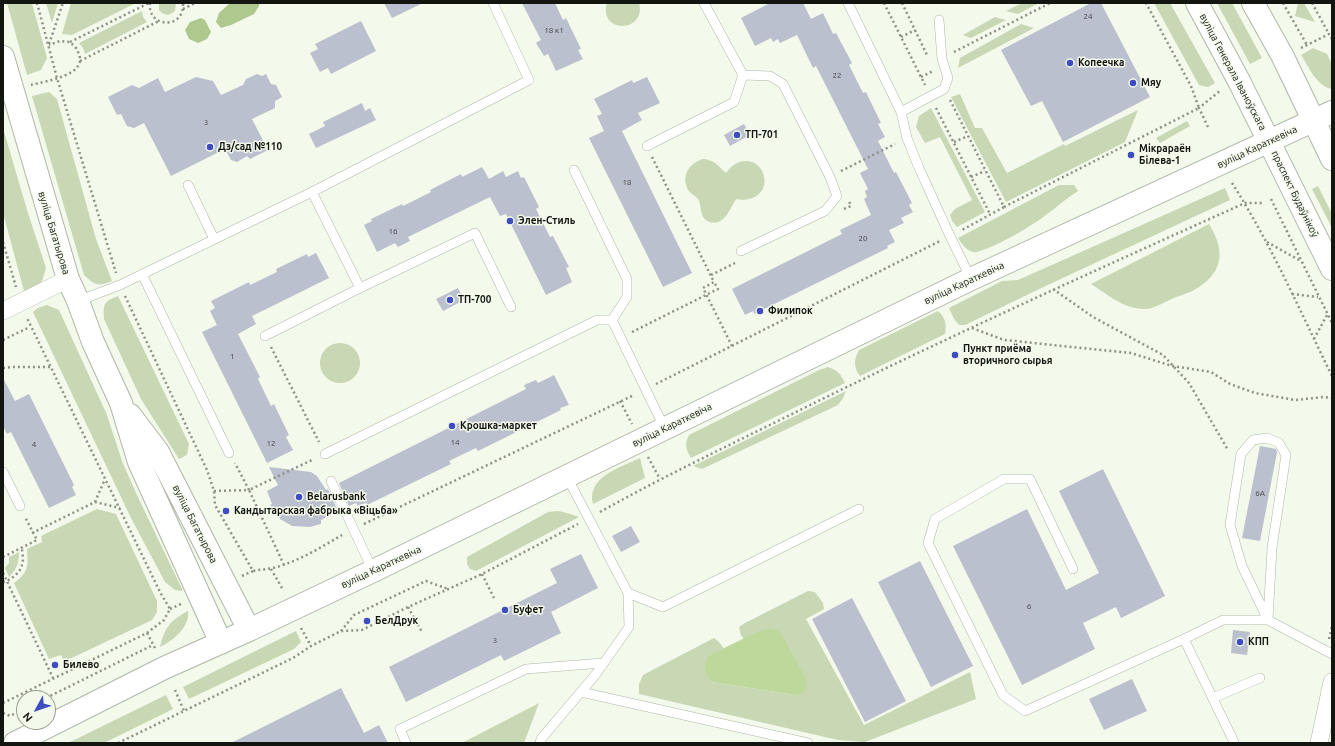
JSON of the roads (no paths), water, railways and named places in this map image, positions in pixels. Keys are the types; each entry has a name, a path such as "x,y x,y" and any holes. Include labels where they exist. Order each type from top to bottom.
{"street":[{"name":"вуліца Генерала Іваноўскага","path":"1196,3 1236,74 1269,141"},
{"path":"1253,3 1283,57 1323,116 1332,159"},
{"name":"вуліца Багатырова","path":"3,57 68,279 93,342 121,403 139,462 221,643"},
{"name":"вуліца Караткевіча","path":"15,743 164,668 221,643 374,571 971,279 1323,116"},
{"name":"праспект Будаўнікоў","path":"1269,141 1332,269"},
{"path":"3,311 68,279"},
{"name":"вуліца Багатырова","path":"121,403 158,452 249,630"},
{"path":"1319,743 1332,682"}],"lane":[{"path":"78,301 120,285 312,192 529,80 493,3"},
{"path":"647,146 734,102 744,76 704,3"},
{"path":"848,3 901,112 907,138 919,168 971,279"},
{"path":"901,112 944,89 948,78 942,59 939,20"},
{"path":"741,251 824,211 837,196 830,176 783,84 770,76 744,76"},
{"path":"574,170 627,279 627,297 612,320"},
{"path":"188,186 214,239"},
{"path":"312,192 360,288"},
{"path":"265,336 360,288 475,233 511,307"},
{"path":"142,274 229,453"},
{"path":"325,454 596,320 612,320"},
{"path":"612,320 665,429"},
{"path":"1267,438 1278,443 1286,455 1272,548 1268,620 1242,566 1230,525 1241,454 1253,440 1267,438"},
{"path":"3,472 20,506"},
{"path":"540,743 541,739 581,692 629,627 628,593 567,477"},
{"path":"1073,569 1030,479 1004,479 934,519 928,543 1003,695 1025,711 1223,620 1268,620 1332,654"},
{"path":"331,481 374,571"},
{"path":"628,593 663,607 859,509"},
{"path":"1184,639 1234,742"},
{"path":"406,743 400,729 526,669 603,663"},
{"path":"1213,698 1260,678"},
{"path":"581,692 808,743"}],"place":[{"name":"Копеечка","path":"1070,63"},
{"name":"Мяу","path":"1133,83"},
{"name":"ТП-701","path":"737,135"},
{"name":"Дз/сад №110","path":"210,147"},
{"name":"Мікрараён Білева-1","path":"1131,155"},
{"name":"Элен-Стиль","path":"510,221"},
{"name":"ТП-700","path":"450,300"},
{"name":"Филипок","path":"760,311"},
{"name":"Пункт приёма вторичного сырья","path":"955,355"},
{"name":"Крошка-маркет","path":"452,426"},
{"name":"Belarusbank","path":"299,497"},
{"name":"Кандытарская фабрыка «Віцьба»","path":"226,511"},
{"name":"Буфет","path":"505,610"},
{"name":"БелДрук","path":"367,621"},
{"name":"КПП","path":"1240,642"},
{"name":"Билево","path":"55,665"}]}
